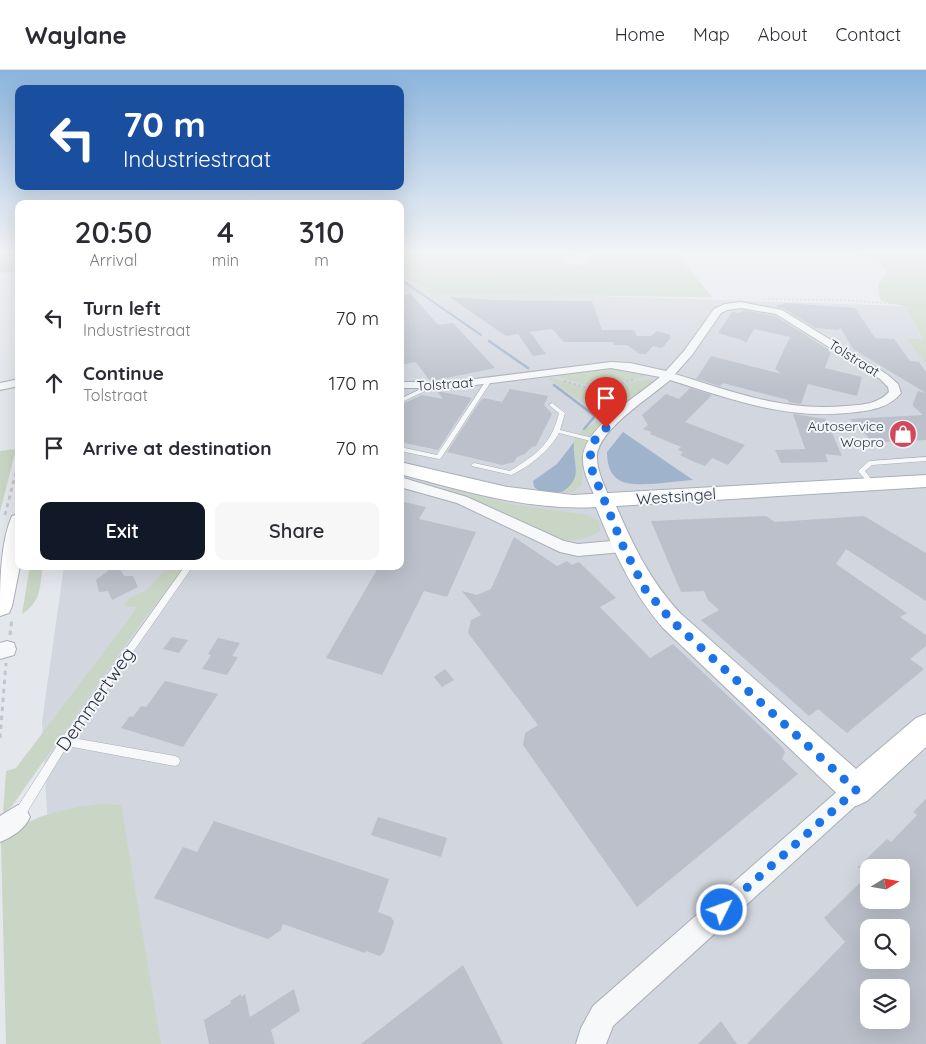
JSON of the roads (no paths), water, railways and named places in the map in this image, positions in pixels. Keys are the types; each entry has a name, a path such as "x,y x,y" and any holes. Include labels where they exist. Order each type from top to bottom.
{"main road":[{"name":"Westsingel","path":"404,469 545,501 604,501 926,480"},
{"path":"604,501 623,546 645,589 666,614 856,790 926,728"},
{"path":"0,606 12,520"}],"street":[{"name":"Tolstraat","path":"404,386 430,386 612,365 636,367 669,375 754,403 792,411 839,411 868,407 890,400 895,393 894,386 884,376 779,312 742,305 725,307 717,311 669,375 595,440"},
{"path":"0,387 15,383"},
{"path":"595,440 590,450 592,470 604,501"},
{"path":"404,483 462,500 560,546 578,550 623,546"},
{"path":"590,1044 591,1038 603,1016 856,790"}],"lane":[{"path":"404,450 439,457 489,380"},
{"path":"404,399 430,386"},
{"path":"474,465 512,473 544,450 559,431 562,413 552,405"},
{"path":"559,431 595,440"},
{"path":"872,484 861,471 870,463 926,459"},
{"name":"Demmertweg","path":"9,824 65,741 187,570"},
{"path":"65,741 175,760"}],"water":[{"path":"623,432 693,480 634,484 619,480 608,464 607,452"},
{"path":"574,442 576,470 573,481 569,486 562,492 541,492 534,487 533,481 557,464"}],"waterway":[{"path":"430,299 481,335"},
{"path":"491,342 489,341 528,368"},
{"path":"554,385 595,416 584,429"}],"place":[{"name":"Autoservice Wopro","path":"903,434"}]}
